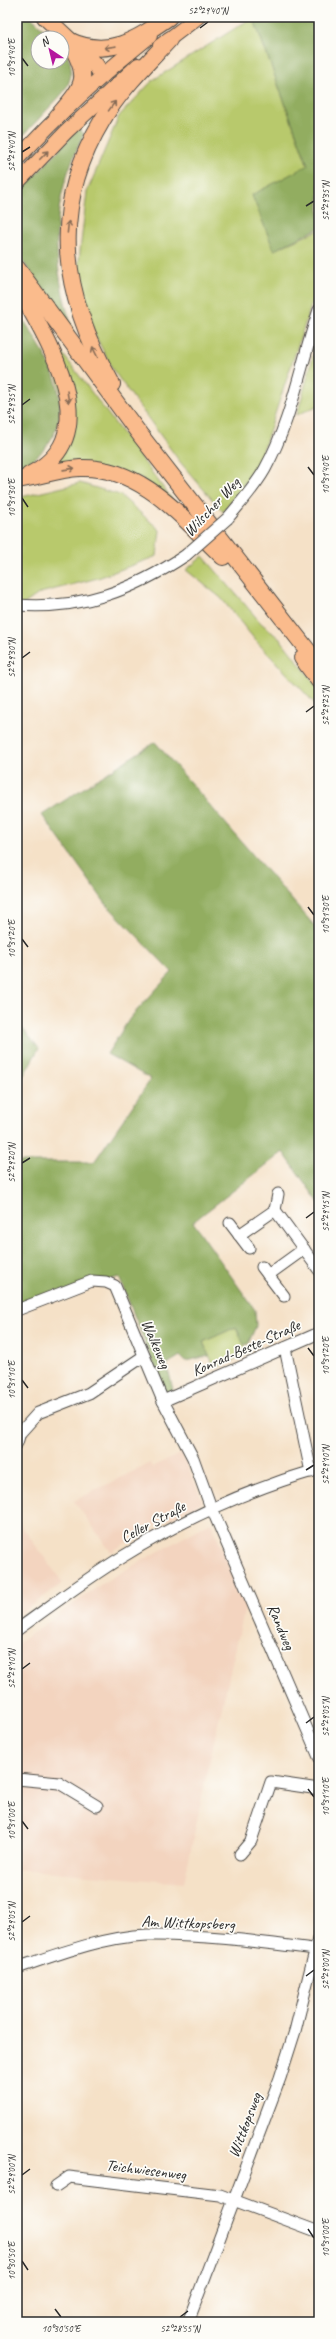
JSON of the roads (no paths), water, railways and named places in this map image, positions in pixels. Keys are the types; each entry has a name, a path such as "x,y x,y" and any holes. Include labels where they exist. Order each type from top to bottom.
{"highway":[{"path":"45,17 58,30"},
{"path":"70,41 86,47 111,48 134,38 169,17"},
{"path":"141,436 99,359 82,323 73,294 67,233 74,188 88,145 103,118 121,94 168,40"},
{"path":"70,42 95,64 102,76"},
{"path":"57,117 78,92 82,81 83,73 78,56 70,43"},
{"path":"17,268 141,436 319,664"},
{"path":"17,285 61,372 69,400 69,412 65,435 52,457 34,472 17,480"},
{"path":"17,285 133,442 319,681"},
{"path":"17,480 79,468 104,470 129,477 157,495 223,557"}],"main road":[{"path":"17,159 57,117 102,76 173,17"},
{"path":"17,183 97,101 168,40 198,17"},
{"path":"97,101 103,85 102,76"}],"street":[{"name":"Wilscher Weg","path":"17,605 66,604 109,595 150,579 186,555 228,518 255,484 275,449 285,422 319,310"},
{"path":"240,1235 275,1210 278,1194"},
{"path":"275,1210 319,1270"},
{"path":"230,1223 249,1248"},
{"path":"284,1296 265,1271 304,1249"},
{"name":"Walkeweg","path":"17,1310 92,1281 106,1282 115,1286 163,1402 193,1458 212,1509"},
{"name":"Konrad-Beste-Straße","path":"163,1402 319,1333"},
{"path":"285,1348 315,1471"},
{"path":"17,1443 20,1433 38,1413 89,1393 144,1356"},
{"name":"Celler Straße","path":"17,1630 121,1557 149,1540 212,1509 315,1471"},
{"name":"Randweg","path":"212,1509 319,1757"},
{"path":"17,1779 59,1783 97,1806"},
{"path":"240,1854 251,1841 271,1782 319,1789"},
{"name":"Am Wittkopsberg","path":"17,1968 63,1953 108,1941 146,1935 217,1939 317,1941"},
{"name":"Wittkopsweg","path":"188,2322 280,2078 295,2031 317,1941"},
{"name":"Teichwiesenweg","path":"56,2186 69,2177 220,2195 319,2232"}]}
